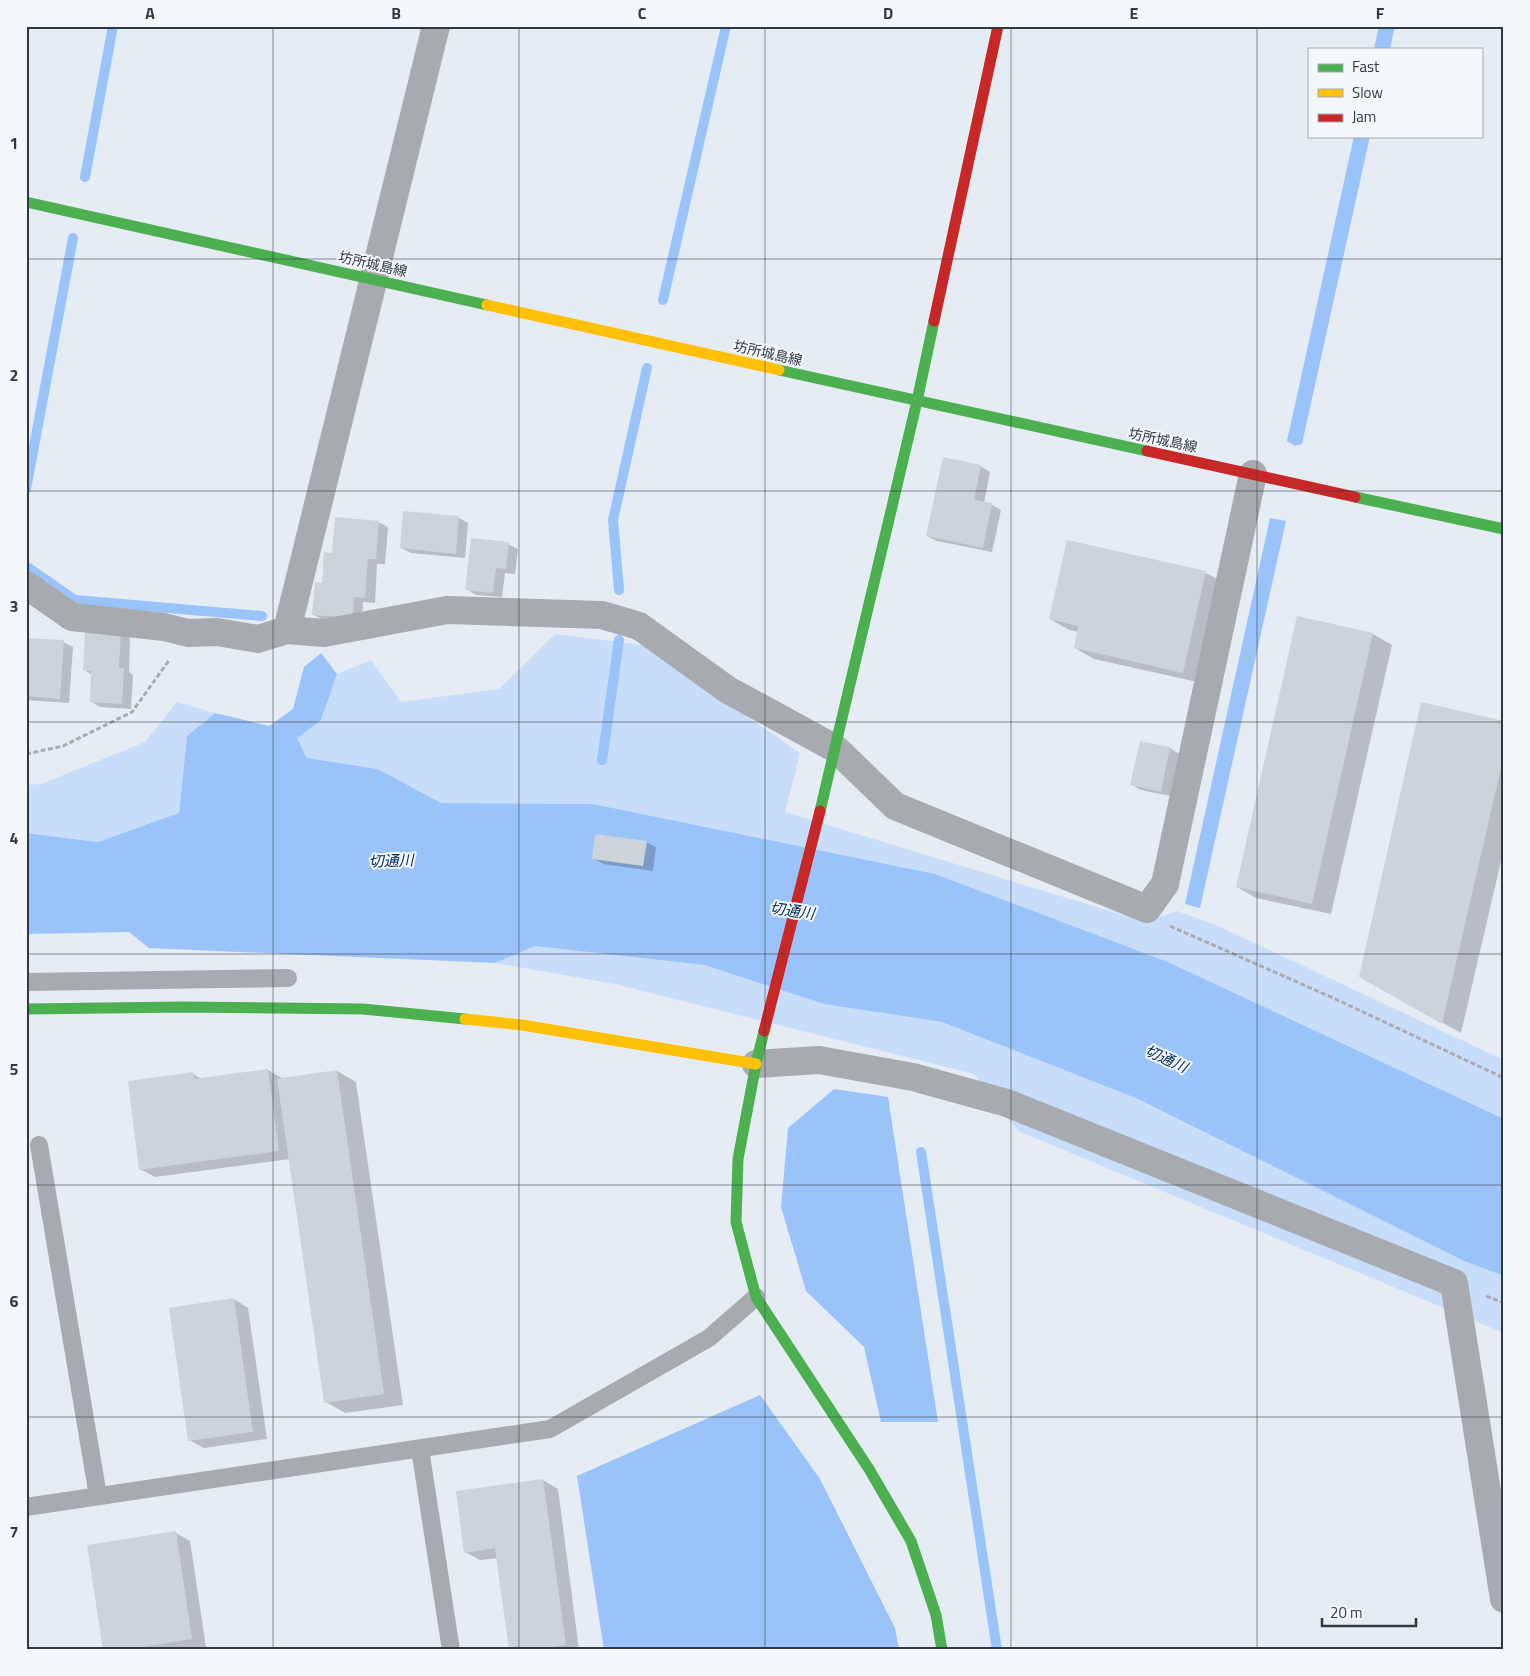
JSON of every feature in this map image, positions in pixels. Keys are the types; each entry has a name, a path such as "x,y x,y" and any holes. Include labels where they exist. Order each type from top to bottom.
{"street":[{"path":"287,630 436,26"},
{"path":"942,1650 936,1615 911,1541 869,1468 756,1297 736,1222 738,1159 756,1064 836,749 917,401 998,26"},
{"name":"坊所城島線","path":"26,202 917,401 1504,529"},
{"path":"26,586 72,617 164,627 188,633 216,632 258,639 287,630 324,633 447,610 602,615 639,626 728,690 836,749 895,806 1147,909 1165,884 1253,474"},
{"path":"26,1008 182,1006 363,1010 522,1025 756,1064 819,1060 913,1077 1007,1103 1454,1283 1504,1599"}],"lane":[{"path":"26,982 288,978"},
{"path":"39,1145 98,1496"},
{"path":"26,1507 550,1429 709,1338 756,1297"},
{"path":"420,1448 451,1650"}],"path":[{"path":"26,754 63,746 132,712 188,633"},
{"path":"1147,909 1168,925 1331,997 1504,1078"}],"shaded area":[{"path":"555,634 643,645 800,753 785,812 1146,922 1177,911 1216,925 1504,1060 1504,1119 1168,962 935,874 593,804 441,803 378,769 307,758 296,738 321,720 337,674 371,660 401,702 499,689"},
{"path":"177,702 215,713 187,736 179,813 98,842 26,833 26,785 41,784 145,742"},
{"path":"535,946 704,965 824,1004 942,1022 1138,1099 1464,1261 1504,1276 1504,1333 1018,1131 974,1074 615,984 495,963"}],"water":[{"path":"1379,26 1395,26 1390,48 1374,48"},
{"path":"1354,138 1370,138 1302,444 1295,446 1287,441"},
{"path":"1270,518 1286,521 1200,908 1185,904"},
{"name":"切通川","path":"321,653 337,674 321,720 297,738 307,758 378,769 441,803 593,804 935,874 1168,962 1504,1119 1504,1276 1464,1261 1138,1099 942,1022 824,1004 704,965 535,946 495,963 149,948 129,932 26,934 26,833 98,842 179,813 187,736 215,713 269,726 293,709 304,667"},
{"path":"834,1089 888,1097 938,1422 881,1422 864,1347 806,1291 781,1207 788,1128"},
{"path":"760,1395 820,1479 895,1628 899,1650 604,1650 577,1476"}],"building":[{"path":"943,457 981,465 974,500 992,503 983,548 926,536"},
{"path":"403,511 459,516 456,554 400,548"},
{"path":"335,517 379,521 376,559 368,559 365,598 354,597 353,618 312,615 315,582 322,583 324,552 332,553"},
{"path":"471,538 509,542 506,569 496,568 493,593 465,590"},
{"path":"1067,540 1206,571 1183,673 1074,648 1078,626 1049,619"},
{"path":"1297,616 1373,633 1312,904 1236,887"},
{"path":"85,629 121,631 119,668 124,668 122,704 90,702 91,671 83,671"},
{"path":"26,638 64,640 60,699 26,696"},
{"path":"1421,702 1504,721 1504,755 1442,1024 1359,977"},
{"path":"1140,741 1170,747 1161,792 1130,785"},
{"path":"595,834 647,841 643,866 592,859"},
{"path":"268,1069 279,1151 139,1170 128,1081 194,1072 194,1079"},
{"path":"337,1070 384,1394 324,1403 277,1079"},
{"path":"234,1298 253,1432 188,1441 169,1308"},
{"path":"543,1479 566,1645 527,1650 509,1650 495,1548 464,1553 456,1491"},
{"path":"176,1531 192,1639 123,1650 103,1650 87,1545"}],"waterway":[{"path":"85,177 113,26"},
{"path":"663,300 726,26"},
{"path":"26,489 73,238"},
{"path":"619,590 613,520 647,368"},
{"path":"26,566 75,600 262,616"},
{"path":"602,760 619,640"},
{"path":"921,1152 997,1650"}],"traffic: fast":[{"path":"26,202 487,305"},
{"path":"820,811 917,401 934,321"},
{"path":"779,370 1147,451"},
{"path":"1355,497 1504,529"},
{"path":"26,1009 183,1007 363,1009 465,1019"},
{"path":"764,1031 738,1159 736,1222 756,1297 869,1469 911,1541 936,1615 942,1650"}],"traffic: slow":[{"path":"487,305 779,370"},
{"path":"465,1019 522,1025 756,1064"}],"traffic: jam":[{"path":"934,321 998,26"},
{"path":"1147,451 1355,497"},
{"path":"764,1031 820,811"}]}
